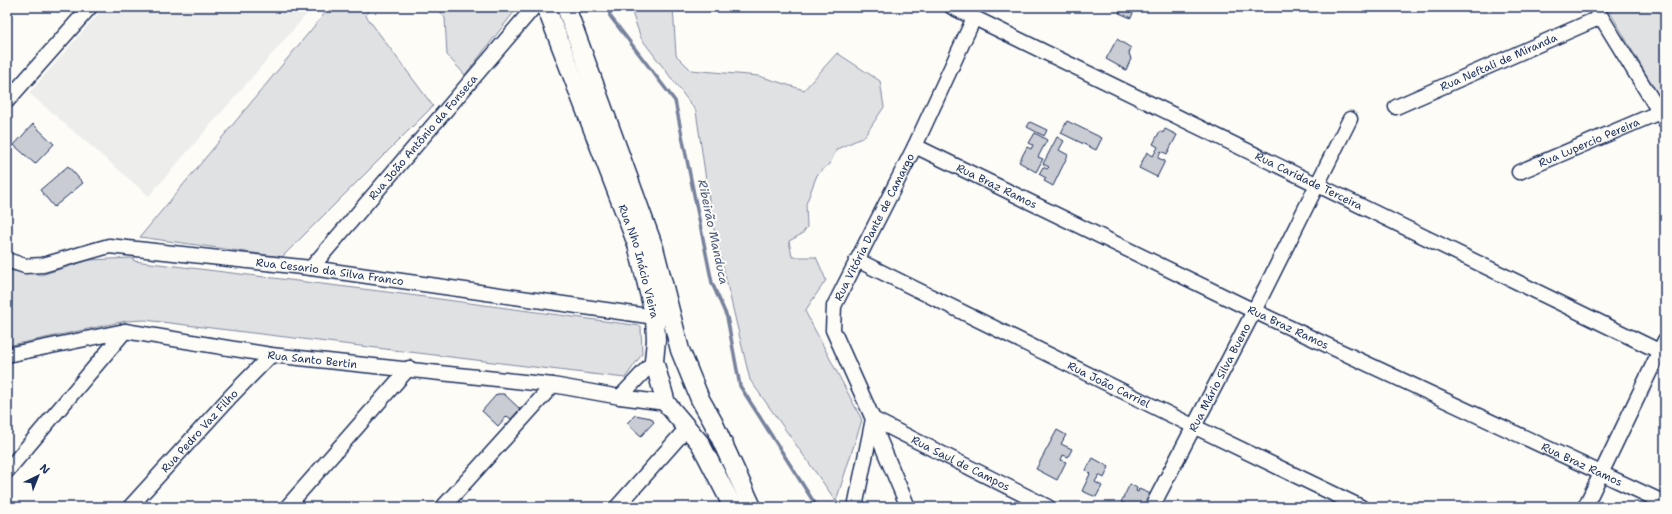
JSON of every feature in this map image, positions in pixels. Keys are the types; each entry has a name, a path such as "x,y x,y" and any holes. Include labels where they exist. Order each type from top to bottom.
{"main road":[{"name":"Rua Nho Inácio Vieira","path":"546,7 637,244 655,317 656,340 654,361 666,403 700,443 733,507"},
{"name":"Rua Nho Inácio Vieira","path":"566,7 654,248 680,350 700,399 752,507"},
{"path":"654,361 658,356 666,352 680,350"}],"street":[{"path":"7,101 90,7"},
{"name":"Rua João Antônio da Fonseca","path":"311,268 534,7"},
{"name":"Rua Caridade Terceira","path":"952,7 970,13 1317,185 1663,349"},
{"path":"1598,12 1662,117"},
{"name":"Rua Neftali de Miranda","path":"1396,107 1598,12"},
{"name":"Rua Vitória Dante de Camargo","path":"908,507 880,441 873,419 833,330 834,306 915,146 970,13"},
{"name":"Rua Lupercio Pereira","path":"1519,172 1662,117"},
{"name":"Rua Mário Silva Bueno","path":"1152,507 1254,311 1350,119"},
{"name":"Rua Braz Ramos","path":"915,146 1254,311 1600,474 1665,503"},
{"name":"Rua Cesario da Silva Franco","path":"7,260 25,266 43,265 109,246 311,268 655,317"},
{"name":"Rua João Carriel","path":"857,260 1361,507"},
{"path":"7,470 125,331"},
{"name":"Rua Santo Bertin","path":"7,356 125,331 271,355 409,368 553,385 620,397 666,403"},
{"path":"1585,507 1663,349"},
{"name":"Rua Pedro Vaz Filho","path":"130,507 230,396 271,355"},
{"path":"620,397 654,361"},
{"path":"287,507 409,368"},
{"path":"443,507 553,385"},
{"path":"855,507 873,419"},
{"name":"Rua Saul de Campos","path":"873,419 1048,507"},
{"path":"617,507 687,428"}],"shaded area":[{"path":"104,7 313,7 149,196 29,93"},
{"path":"330,7 369,7 366,16 433,106 282,257 140,237"},
{"path":"437,7 518,7 465,75 447,55 445,18"},
{"path":"630,7 673,7 676,55 691,70 759,76 804,90 837,53 880,81 884,107 864,137 837,149 830,163 817,175 806,204 807,227 802,234 789,241 792,257 816,257 826,280 805,311 862,420 836,501 750,380 712,221 696,111 641,38"},
{"path":"1607,7 1665,7 1665,107"},
{"path":"133,258 134,261 387,292 641,326 642,354 625,378 145,320 126,321 7,346 7,270 41,275 89,260"}],"building":[{"path":"1121,8 1133,13 1131,18 1119,13"},
{"path":"1117,39 1131,48 1129,53 1131,59 1126,70 1106,59"},
{"path":"1067,121 1102,138 1096,150 1061,133"},
{"path":"1030,122 1047,130 1044,136 1027,127"},
{"path":"33,124 54,144 35,164 14,145"},
{"path":"1165,129 1177,135 1167,154 1161,151 1158,158 1165,161 1157,177 1139,168 1147,152 1153,156 1158,147 1153,144 1160,131 1163,133"},
{"path":"1035,133 1047,140 1038,157 1043,159 1036,172 1019,162 1027,147 1031,149 1033,145 1029,143"},
{"path":"1057,137 1064,141 1059,150 1068,155 1053,186 1044,181 1046,178 1039,174 1043,167 1047,169 1049,167 1043,164"},
{"path":"68,166 83,183 54,207 40,190"},
{"path":"497,394 504,394 520,409 511,419 507,416 498,426 482,411"},
{"path":"635,415 651,418 654,422 641,436 627,423"},
{"path":"1057,430 1066,435 1061,444 1072,449 1068,457 1063,455 1061,460 1066,462 1057,480 1036,469"},
{"path":"1093,458 1109,467 1104,478 1099,475 1095,482 1102,486 1096,497 1082,491 1090,474 1086,470"},
{"path":"1130,484 1137,488 1136,491 1138,492 1139,489 1151,494 1145,507 1123,507 1125,504 1121,502"}],"waterway":[{"name":"Ribeirão Manduca","path":"609,7 610,16 675,101 712,283 727,317 740,386 817,507"}]}
